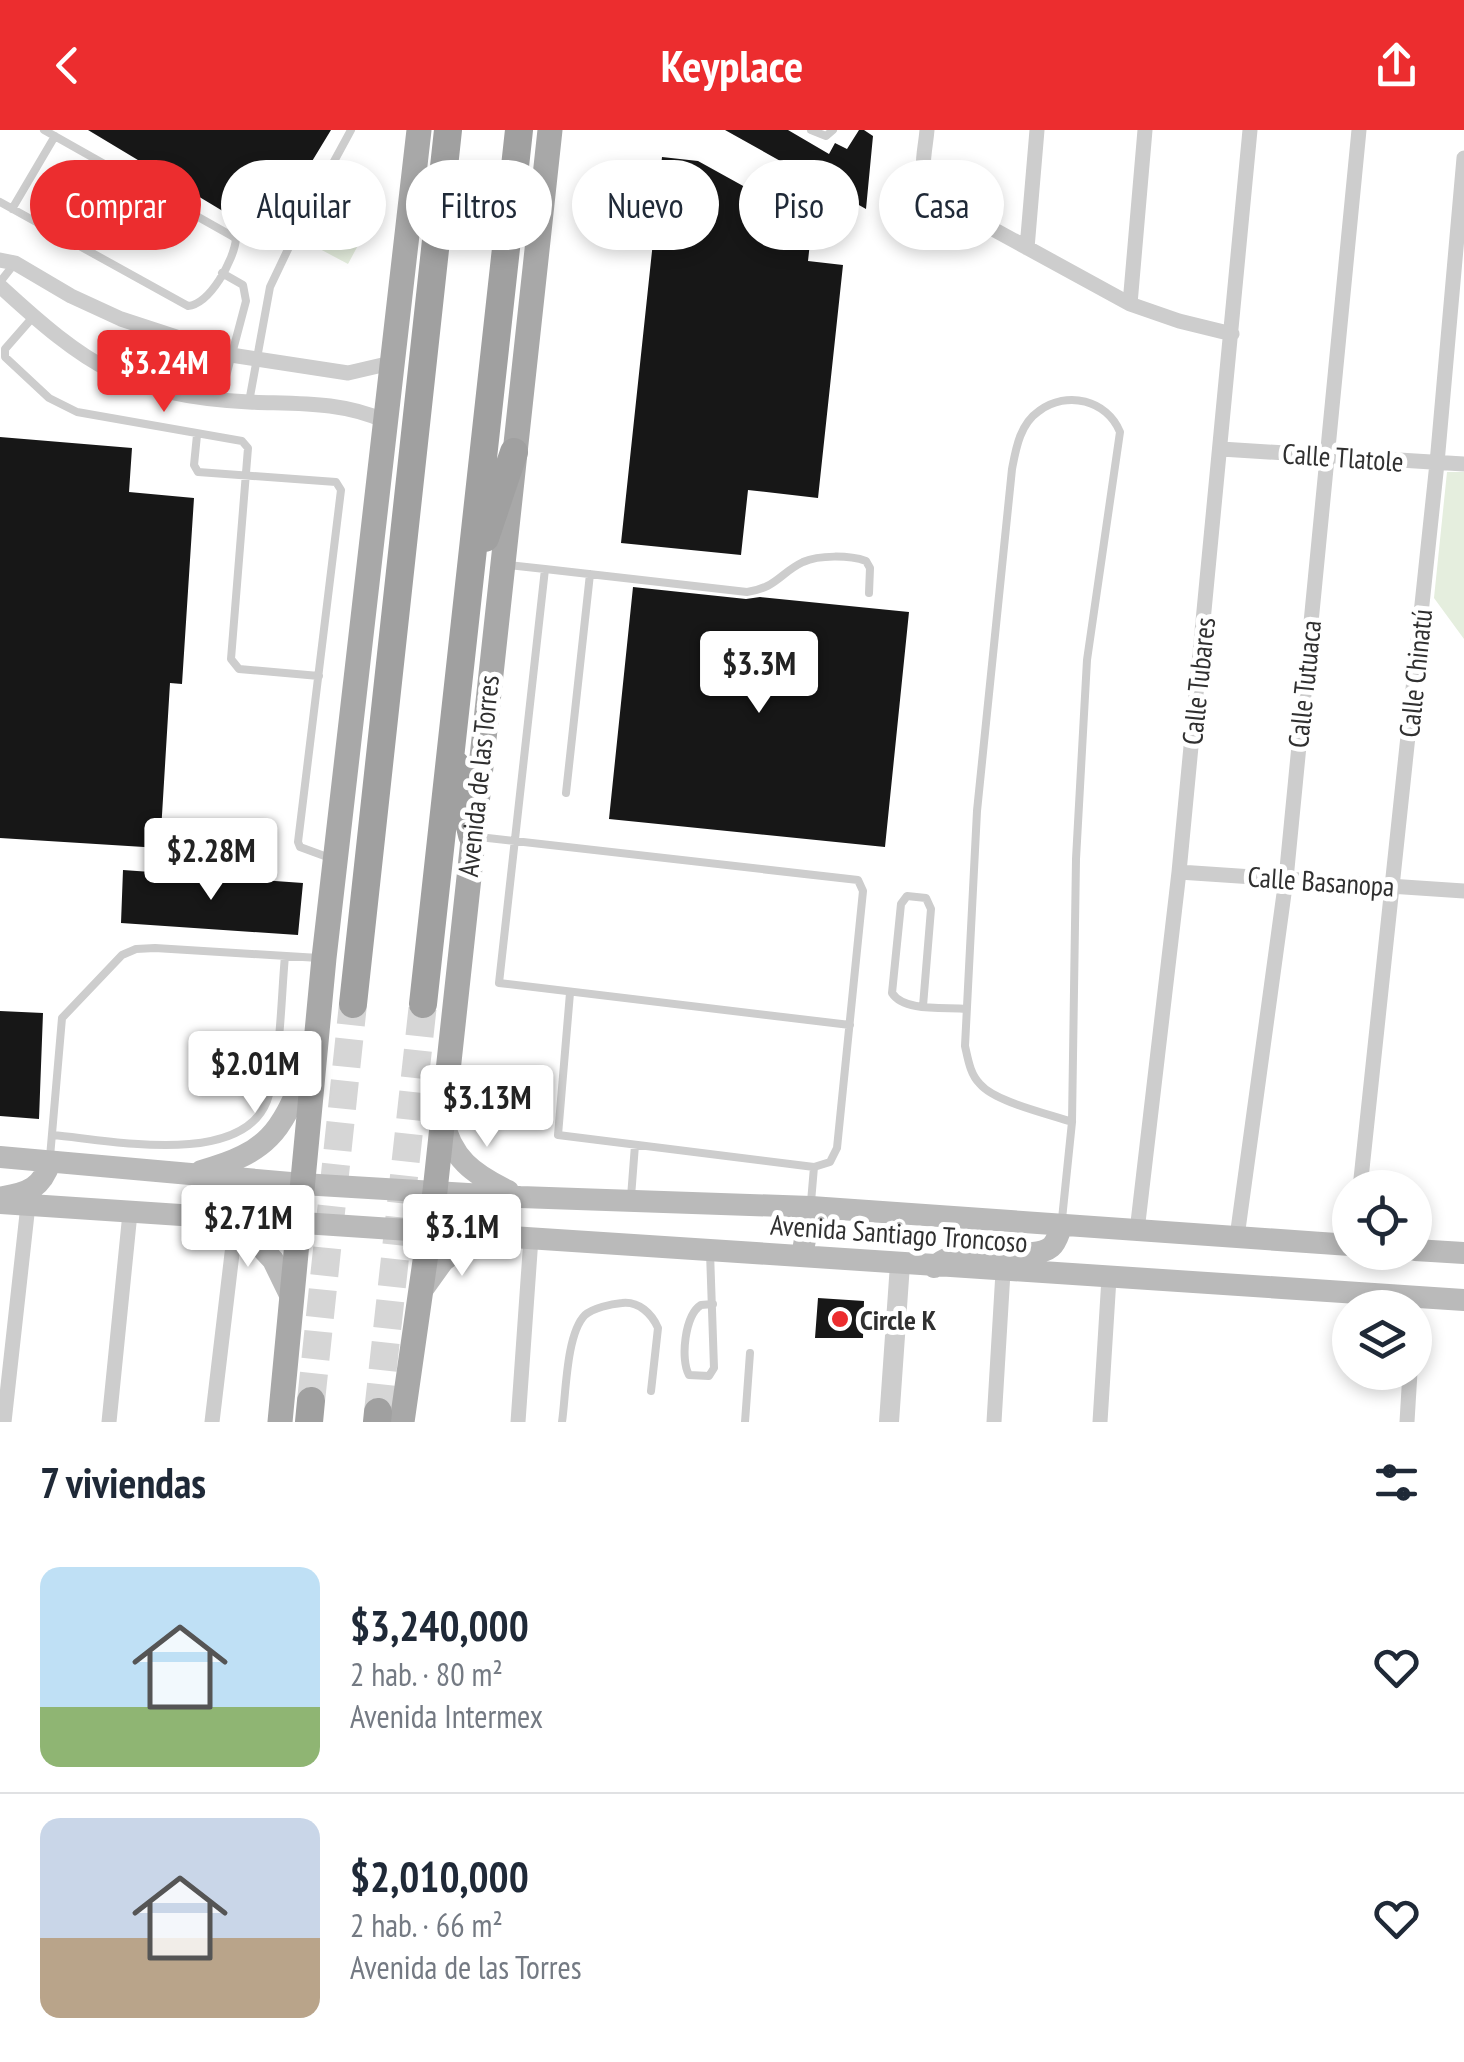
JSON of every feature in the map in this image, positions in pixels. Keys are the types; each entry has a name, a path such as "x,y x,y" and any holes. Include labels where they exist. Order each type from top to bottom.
{"highway":[{"path":"353,1004 448,130"},
{"name":"Avenida de las Torres","path":"423,1004 519,130"},
{"path":"467,591 514,452"},
{"path":"450,745 472,836"}],"main road":[{"path":"280,1422 334,859 419,130"},
{"name":"Avenida de las Torres","path":"386,1419 418,1296 434,1191 550,130"},
{"path":"186,1175 256,1150 277,1131 316,1051"},
{"path":"442,1110 447,1138 456,1155 481,1178 520,1198"},
{"path":"0,1157 302,1184"},
{"path":"0,1200 33,1190 46,1176 50,1162"},
{"name":"Avenida Santiago Troncoso","path":"302,1184 520,1198 811,1207 1332,1245"},
{"name":"Avenida Santiago Troncoso","path":"0,1200 130,1213 802,1256 1332,1296"},
{"path":"802,1256 811,1207"},
{"path":"236,1220 273,1260 292,1298"},
{"path":"934,1267 948,1256 968,1250 1042,1252 1055,1244 1062,1225"},
{"path":"418,1296 443,1261 478,1235"},
{"path":"1432,1251 1464,1252"},
{"name":"Avenida Santiago Troncoso","path":"1432,1302 1464,1300"}],"street":[{"path":"927,130 922,179 925,188 938,198 1130,304 1232,334"},
{"path":"1027,248 1037,130"},
{"path":"1130,304 1146,130"},
{"name":"Calle Tubares","path":"1137,1230 1179,872 1250,130"},
{"name":"Calle Tutuaca","path":"1237,1238 1286,879 1359,130"},
{"name":"Calle Chinatú","path":"1362,1170 1437,463 1464,158"},
{"path":"8,262 121,318 231,355 348,373 392,364"},
{"path":"0,284 33,317 99,367 133,382 175,394 350,408 384,421"},
{"name":"Calle Tlatole","path":"1221,449 1464,464"},
{"name":"Calle Basanopa","path":"1179,872 1464,891"},
{"path":"4,1422 28,1205"},
{"path":"108,1422 130,1213"},
{"path":"212,1422 236,1220"},
{"path":"518,1422 530,1238"},
{"path":"888,1422 900,1264"},
{"path":"994,1422 1004,1272"},
{"path":"1100,1422 1109,1278"},
{"path":"1407,1422 1409,1390"}],"lane":[{"path":"0,202 188,306 205,298 222,272 236,239 44,130"},
{"path":"249,402 270,287 352,130"},
{"path":"811,130 826,136 833,130"},
{"path":"12,208 55,136"},
{"path":"0,284 8,262"},
{"path":"220,399 246,292 236,279 222,272"},
{"path":"33,317 4,353 8,362 49,398 77,412 242,441 248,448 233,664 239,668 318,676"},
{"path":"1062,1225 1072,1122 1076,859 1087,660 1120,432 1114,416 1100,406 1080,400 1039,410 1018,440 1012,468 977,811 965,1046 970,1068 980,1086 1072,1122"},
{"path":"198,435 194,465 198,472 336,482 342,490 298,842 308,852 334,859"},
{"path":"503,564 747,592 771,586 800,563 816,558 859,558 870,568 870,593"},
{"path":"545,569 499,982 850,1025"},
{"path":"566,793 590,574"},
{"path":"441,832 858,880 863,891 834,1157 814,1167 557,1133 570,993"},
{"path":"923,1006 931,909 926,898 907,896 901,904 892,993 904,1004 923,1006 966,1009"},
{"path":"50,1162 62,1018 122,956 136,949 155,948 324,958"},
{"path":"53,1136 204,1144 246,1128 259,1116 272,1081 285,956"},
{"path":"631,1202 635,1145"},
{"path":"811,1207 814,1167"},
{"path":"710,1250 713,1304 714,1368 710,1376 689,1375 685,1368 689,1317 695,1308 713,1304"},
{"path":"562,1422 573,1340 577,1327 593,1310 626,1302 654,1319 658,1328 651,1391"},
{"path":"745,1422 750,1353"}],"green space":[{"path":"322,250 356,250 348,264"},
{"path":"1447,472 1464,472 1464,639 1434,598"}],"building":[{"path":"88,130 331,130 313,160 221,160 221,210 201,198 201,160 138,160"},
{"path":"725,130 788,130 829,154 835,143 847,149 859,130 864,130 873,136 866,209 859,205 859,160 779,160"},
{"path":"719,173 739,184 739,250 809,250 808,261 843,265 818,498 748,490 741,555 621,543 652,250 719,250"},
{"path":"0,437 132,448 129,492 194,498 182,684 170,683 160,848 0,838"},
{"path":"633,587 909,612 885,847 609,819"},
{"path":"123,870 303,883 298,935 121,923"},
{"path":"0,1011 43,1013 39,1119 0,1116"},
{"name":"Circle K","path":"818,1298 864,1301 863,1338 815,1338"}],"tunnel":[{"path":"311,1401 353,1004"},
{"path":"378,1412 423,1004"}],"place":[{"name":"Circle K","path":"840,1319"}]}
